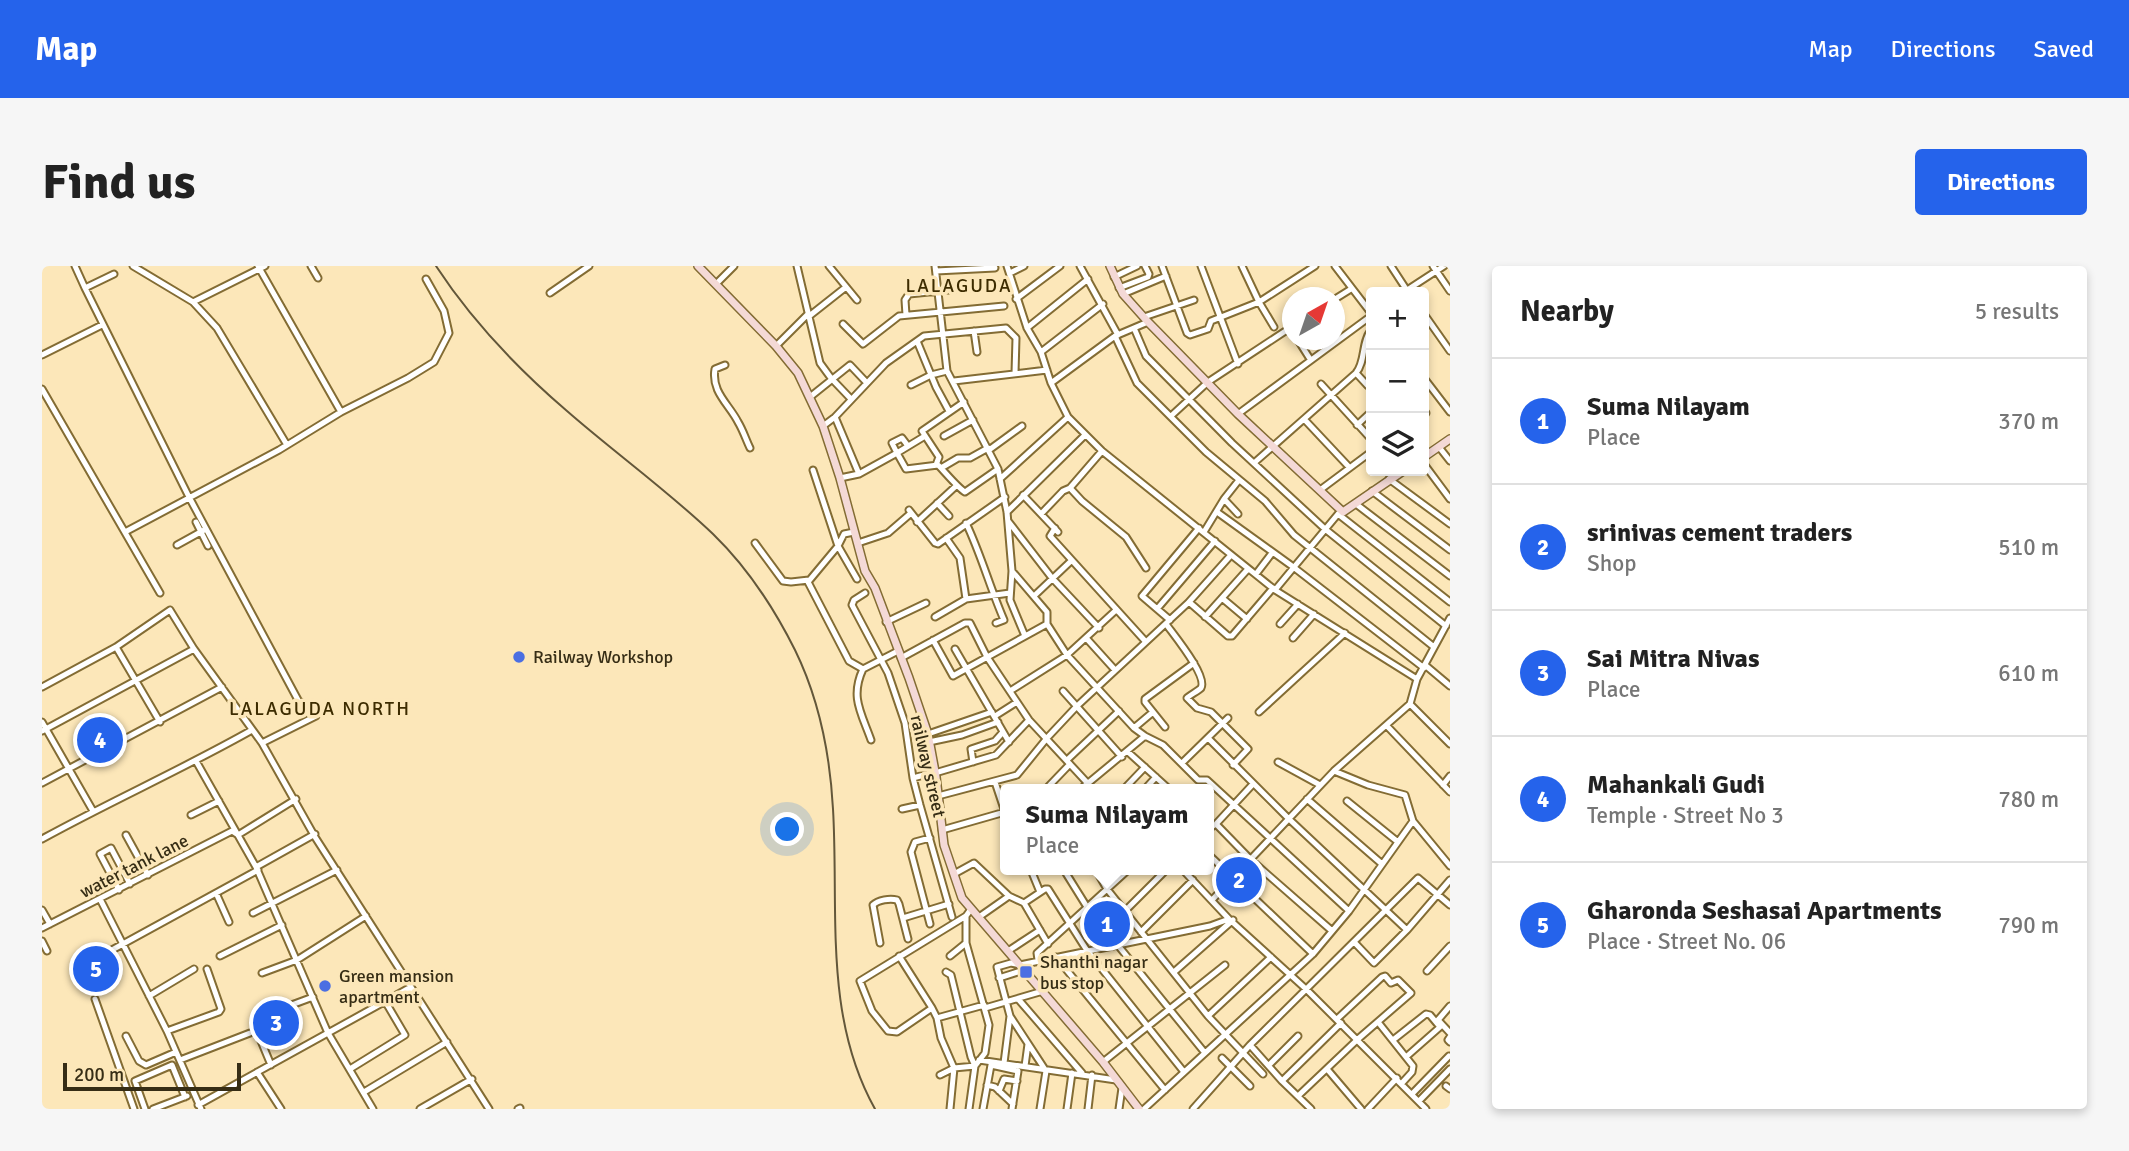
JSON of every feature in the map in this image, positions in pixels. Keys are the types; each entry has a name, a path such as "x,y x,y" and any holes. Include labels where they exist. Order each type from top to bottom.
{"main road":[{"path":"698,266 776,346 798,373 823,426 865,571 874,588 929,738 944,845 962,898 1103,1062 1139,1109"},
{"path":"1112,272 1121,291 1146,320 1238,414 1320,490 1340,513 1393,476"},
{"path":"1429,454 1450,439"}],"street":[{"path":"75,266 189,497 208,546"},
{"path":"133,266 193,302 217,328 287,444"},
{"path":"311,266 318,278"},
{"path":"550,293 589,266"},
{"path":"716,284 734,266"},
{"path":"806,266 797,267 821,363 831,378 852,399"},
{"path":"829,266 857,300"},
{"path":"1007,266 1027,328 1041,352 1051,383 1068,417 1102,451 1255,575 1417,679"},
{"path":"1010,273 1024,266"},
{"path":"1016,299 1060,266"},
{"path":"1080,266 1102,304 1137,383 1239,480 1265,501 1294,535 1434,647"},
{"path":"1112,272 1129,266"},
{"path":"1112,272 1137,266"},
{"path":"1121,291 1148,277 1145,266"},
{"path":"1163,266 1188,334 1208,329 1211,321 1259,302 1315,266"},
{"path":"1201,266 1238,363"},
{"path":"1252,266 1244,269 1274,327"},
{"path":"1335,266 1366,308"},
{"path":"1391,266 1403,287"},
{"path":"1412,287 1434,269 1444,266"},
{"path":"193,302 261,267 341,412"},
{"path":"995,268 936,269 947,370 989,449 998,469 1005,497 1012,572 1010,600 1025,636"},
{"path":"1434,269 1450,291"},
{"path":"85,288 114,274"},
{"path":"1121,291 1166,276"},
{"path":"125,532 341,412 408,379 433,362 449,333 444,312 426,279"},
{"path":"1027,328 1088,279"},
{"path":"906,315 907,295 998,285"},
{"path":"776,346 808,315 846,287"},
{"path":"1345,292 1350,289"},
{"path":"1051,383 1116,335 1177,305 1194,300"},
{"path":"1041,352 1102,304"},
{"path":"843,324 863,344 899,316 1004,306"},
{"path":"1238,414 1366,318"},
{"path":"1429,321 1450,351"},
{"path":"42,355 102,325"},
{"path":"823,426 835,417 886,363 924,336 1006,328 1016,338 1016,373"},
{"path":"1134,328 1146,356 1254,463 1325,529 1446,626"},
{"path":"974,331 977,352"},
{"path":"1171,416 1208,382 1282,334"},
{"path":"917,341 949,411"},
{"path":"1254,463 1356,373 1360,368 1366,341"},
{"path":"1304,350 1310,359"},
{"path":"725,365 715,369 718,393 737,421 750,448"},
{"path":"810,397 851,365 867,383"},
{"path":"911,384 930,374 947,370"},
{"path":"954,381 1047,370"},
{"path":"1356,373 1366,385"},
{"path":"1321,384 1366,434"},
{"path":"1429,385 1450,412"},
{"path":"42,388 160,593"},
{"path":"938,467 939,457 923,430 964,402"},
{"path":"1357,425 1370,413"},
{"path":"835,417 859,474"},
{"path":"1000,479 1068,417"},
{"path":"1304,419 1349,467"},
{"path":"944,436 974,420"},
{"path":"908,446 904,439 900,438 892,443 906,469 938,467 958,458 970,458 989,449 1022,426"},
{"path":"1007,512 1086,435"},
{"path":"840,478 859,474 925,436"},
{"path":"1439,447 1450,461"},
{"path":"1041,514 1063,491 1070,488 1102,451"},
{"path":"1320,490 1366,455"},
{"path":"938,467 953,479 956,486 967,491 998,469"},
{"path":"813,470 838,546 857,579"},
{"path":"1429,471 1450,499"},
{"path":"1389,479 1450,524"},
{"path":"1233,765 1248,749 1226,721 1197,708 1187,698 1202,685 1194,663 1168,622 1142,596 1217,512 1239,480"},
{"path":"917,522 956,486"},
{"path":"1070,488 1082,502 1126,537 1146,568"},
{"path":"1372,491 1450,550"},
{"path":"1023,495 1056,530 1049,534 1071,561 1146,642"},
{"path":"858,543 888,533 910,512 938,544 1005,497"},
{"path":"1224,499 1238,514"},
{"path":"937,503 949,516"},
{"path":"1356,504 1450,576"},
{"path":"1217,512 1450,686"},
{"path":"1189,602 1229,636 1235,634 1340,513 1450,602"},
{"path":"195,522 203,530 298,700 316,716 262,743"},
{"path":"1008,522 1052,578 1099,628"},
{"path":"966,523 981,554 1004,620 996,623"},
{"path":"832,527 844,534 854,532"},
{"path":"177,545 203,530"},
{"path":"755,543 783,580 791,582 809,580 838,546 844,534"},
{"path":"946,538 960,558 966,599"},
{"path":"1157,609 1214,541"},
{"path":"1255,575 1272,553"},
{"path":"938,796 1017,775 1077,706 1189,602 1231,555"},
{"path":"1034,596 1071,561"},
{"path":"1206,617 1248,569"},
{"path":"1012,572 1047,612 1047,624 1068,655 1134,727 1163,745 1198,780 1207,780 1212,784"},
{"path":"809,580 809,585 849,661 863,669"},
{"name":"railway street","path":"865,593 854,600 852,606 881,659 905,723 913,778 952,917"},
{"path":"935,617 966,599 1010,593"},
{"path":"1222,598 1247,619"},
{"path":"886,622 926,603"},
{"path":"1280,624 1297,604"},
{"path":"42,687 116,647 170,610 194,649 262,743 337,870 489,1109"},
{"path":"1010,691 1068,655 1115,611"},
{"path":"1293,638 1314,614"},
{"path":"1213,899 1334,771 1410,704 1417,679 1450,618"},
{"path":"871,740 855,692 863,669 969,622 1029,720 1087,784"},
{"path":"933,640 951,675 1047,624"},
{"path":"1259,712 1345,634"},
{"path":"1087,639 1115,670"},
{"path":"116,647 160,722"},
{"path":"44,730 194,649"},
{"path":"954,649 1009,742"},
{"path":"1164,727 1145,699 1194,663"},
{"path":"42,783 222,687"},
{"path":"1063,691 1122,757"},
{"path":"929,738 962,735 1017,702"},
{"path":"1410,704 1450,744"},
{"path":"1050,784 1119,711"},
{"path":"1134,727 1153,712"},
{"path":"929,738 995,717"},
{"path":"935,773 996,755 1029,720"},
{"path":"1182,763 1226,721"},
{"path":"42,722 44,730 93,811"},
{"path":"1387,726 1450,792"},
{"path":"42,839 252,730"},
{"path":"973,762 971,749 995,741 1003,732"},
{"path":"1093,784 1145,736"},
{"path":"1209,739 1252,784 1407,930"},
{"path":"1128,751 1164,784"},
{"path":"196,761 257,868 328,1033 373,1109"},
{"path":"1278,762 1320,785"},
{"path":"1129,784 1145,767"},
{"path":"1334,771 1368,785 1405,795 1412,821 1450,866"},
{"path":"913,778 924,775"},
{"path":"1443,785 1450,776"},
{"path":"1150,784 1156,777"},
{"path":"996,782 1000,795"},
{"path":"1252,784 1216,824 1331,930"},
{"path":"1214,786 1349,911"},
{"path":"238,835 296,799"},
{"path":"1307,799 1382,864"},
{"path":"191,815 219,801"},
{"path":"1347,801 1398,842"},
{"path":"902,809 920,805"},
{"path":"942,830 1000,813"},
{"path":"1144,1109 1312,954 1349,911 1412,821"},
{"name":"water tank lane","path":"42,928 232,831 238,835"},
{"path":"90,962 216,893 315,834"},
{"path":"126,835 143,875"},
{"path":"930,838 915,842 911,849 930,923"},
{"path":"118,890 100,854 111,848 130,884"},
{"path":"95,853 118,890"},
{"path":"1214,859 1312,954"},
{"path":"954,874 974,863 1009,896 1024,903 1048,944"},
{"path":"253,913 337,870"},
{"path":"1033,875 1040,892"},
{"path":"1067,875 1087,907 1205,1053"},
{"path":"1099,875 1107,890 1208,1016 1264,1074"},
{"path":"1037,953 1123,875"},
{"path":"1125,911 1161,875"},
{"path":"1188,875 1231,920 1358,1039 1426,1109"},
{"path":"1192,1109 1250,1045 1418,878 1450,905"},
{"path":"1144,935 1193,880"},
{"path":"1355,943 1374,963 1450,880"},
{"path":"1024,903 1048,889 1086,950 1184,1072"},
{"path":"216,893 229,922"},
{"path":"979,917 1009,896"},
{"path":"100,899 167,1031 200,1107 257,1072 411,987"},
{"path":"880,943 874,903 897,900 908,939"},
{"path":"903,918 949,904"},
{"path":"42,909 50,924"},
{"path":"932,1008 897,1032 888,1031 872,1011 860,981 965,916 971,909"},
{"path":"262,973 297,960 366,916"},
{"path":"965,916 965,943 989,1025 985,1053 975,1066 969,1109"},
{"path":"999,978 1038,960 1118,944 1144,935 1210,926 1231,920"},
{"path":"1174,972 1231,920"},
{"path":"220,956 282,925"},
{"path":"1008,951 1040,930"},
{"path":"1027,938 1037,953 1038,960"},
{"path":"42,941 47,951"},
{"path":"950,956 965,943"},
{"path":"1427,971 1450,946"},
{"path":"899,956 937,1018 941,1038 954,1068 950,1109"},
{"path":"1056,957 1165,1090"},
{"path":"1208,1016 1272,957"},
{"path":"1004,1063 1010,1016 997,967 1011,963 1022,968"},
{"path":"1103,1062 1225,965"},
{"path":"167,1031 221,1009 207,968"},
{"path":"149,996 194,970"},
{"path":"946,972 951,975 975,1066"},
{"path":"1282,1081 1382,976 1391,982 1398,980 1411,993 1298,1096"},
{"path":"937,1018 1019,1000 1043,991"},
{"path":"278,1010 313,997"},
{"path":"95,999 134,1109"},
{"path":"1019,1000 1082,1073"},
{"path":"350,1069 404,1035 386,1001"},
{"path":"1450,1006 1438,1019 1450,1037"},
{"path":"1393,1040 1424,1015 1430,1014 1440,1028 1406,1057"},
{"path":"1010,1016 1046,1071 1040,1109"},
{"path":"1378,1022 1414,1069 1402,1083"},
{"path":"180,1060 250,1033"},
{"path":"126,1036 138,1061 146,1065 176,1052"},
{"path":"1269,1065 1298,1036"},
{"path":"259,1037 271,1065"},
{"path":"363,1092 447,1042"},
{"path":"1025,1066 1028,1044"},
{"path":"1250,1045 1311,1109"},
{"path":"1412,1094 1449,1056"},
{"path":"1222,1058 1250,1086"},
{"path":"979,1060 1116,1080"},
{"path":"145,1109 134,1083 135,1079 172,1065 185,1097"},
{"path":"983,1109 991,1065 1017,1070 1013,1106"},
{"path":"940,1075 954,1068 975,1066"},
{"path":"1327,1069 1361,1109"},
{"path":"1419,1101 1450,1069"},
{"path":"257,1072 281,1109"},
{"path":"1067,1109 1072,1073"},
{"path":"1088,1109 1092,1075"},
{"path":"1368,1109 1396,1078"},
{"path":"420,1109 472,1079"},
{"path":"999,1091 1004,1079 1017,1081"},
{"path":"987,1085 995,1087 1013,1106"},
{"path":"1119,1109 1122,1088"},
{"path":"153,1109 193,1094"}],"railway":[{"path":"436,266 480,325 531,378 713,534 759,589 787,634 811,688 826,747 833,809 835,924 840,1000 847,1037 859,1074 875,1109"}],"place":[{"name":"Railway Workshop","path":"519,657"},
{"name":"Mahankali Gudi","path":"100,740"},
{"name":"srinivas cement traders","path":"1239,880"},
{"name":"Suma Nilayam","path":"1107,924"},
{"name":"Gharonda Seshasai Apartments","path":"96,969"},
{"name":"Shanthi nagar bus stop","path":"1026,972"},
{"name":"Green mansion apartment","path":"325,986"},
{"name":"Sai Mitra Nivas","path":"276,1023"}],"district":[{"name":"LALAGUDA","path":"959,285"},
{"name":"LALAGUDA NORTH","path":"320,708"}]}
